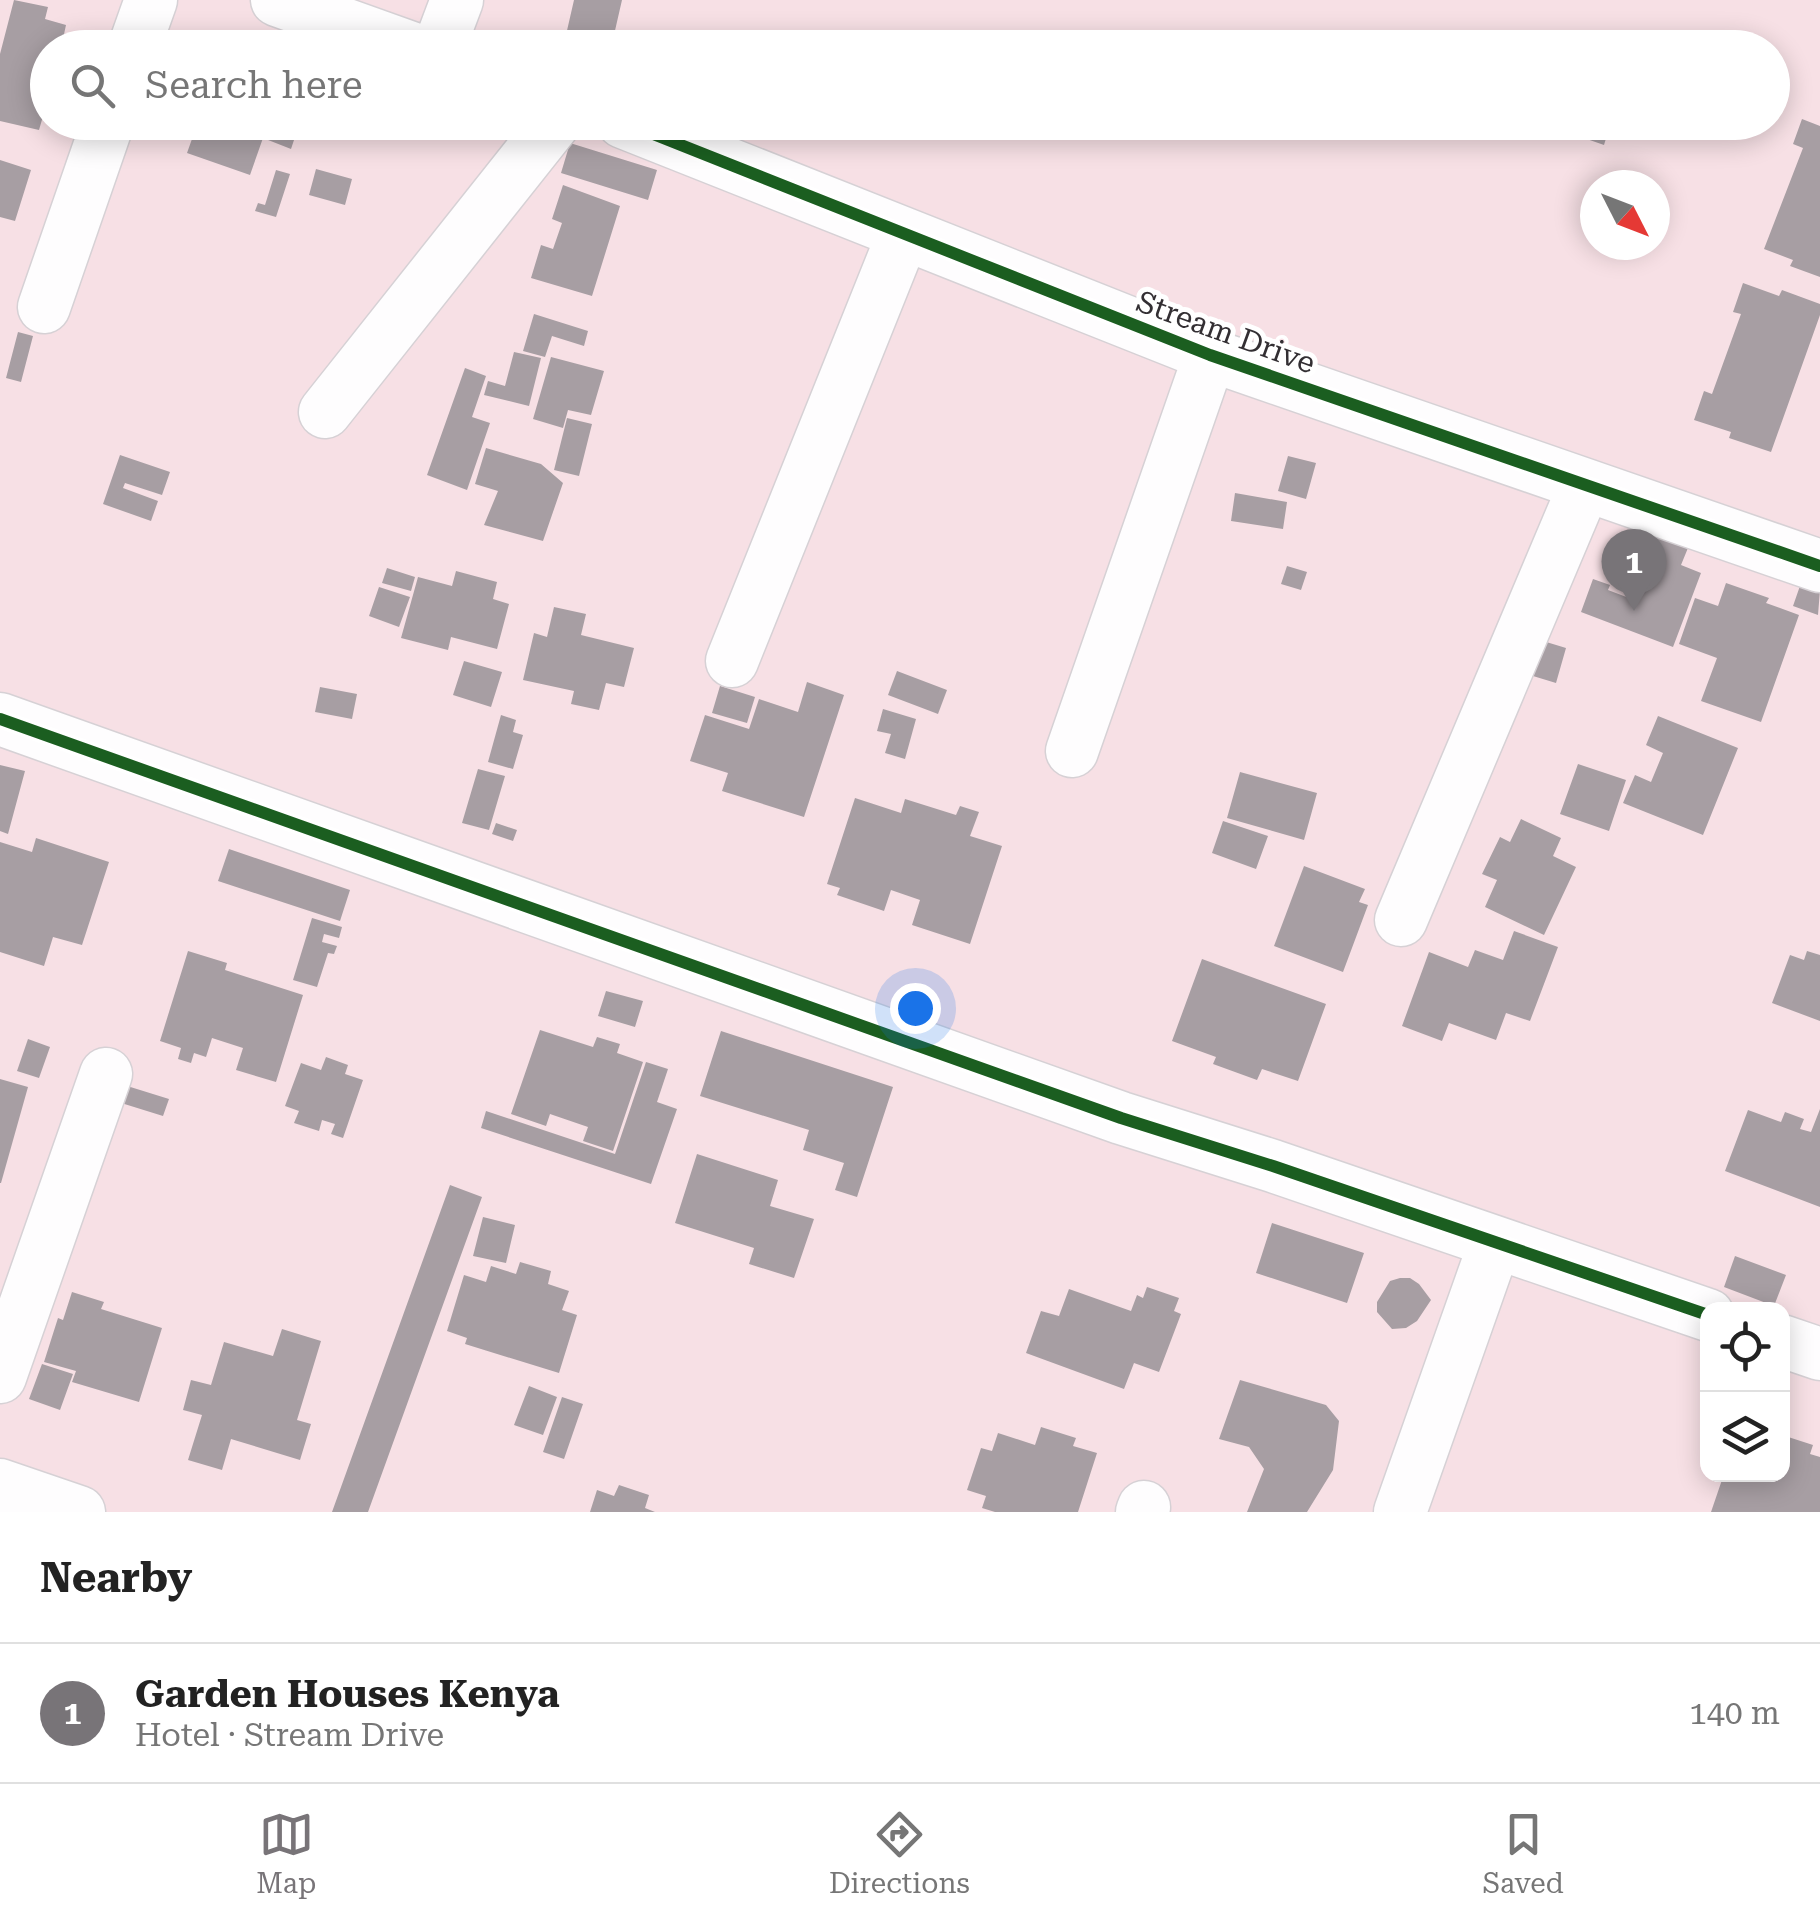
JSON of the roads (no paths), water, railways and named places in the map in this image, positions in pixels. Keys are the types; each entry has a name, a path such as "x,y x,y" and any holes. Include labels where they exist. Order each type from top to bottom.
{"street":[{"path":"140,30 151,0"},
{"path":"277,0 361,30"},
{"path":"446,30 457,0"},
{"path":"44,307 102,140"},
{"path":"325,412 540,140"},
{"name":"Stream Drive","path":"667,140 1210,355 1820,566"},
{"path":"732,661 902,235"},
{"path":"1072,751 1210,355"},
{"path":"1401,920 1584,487"},
{"path":"0,719 1121,1118 1700,1311"},
{"path":"0,1377 106,1074"},
{"path":"1400,1512 1494,1242"},
{"path":"1790,1344 1820,1354"},
{"path":"0,1484 79,1512"}],"place":[{"name":"Garden Houses Kenya","path":"1634,611"}]}
